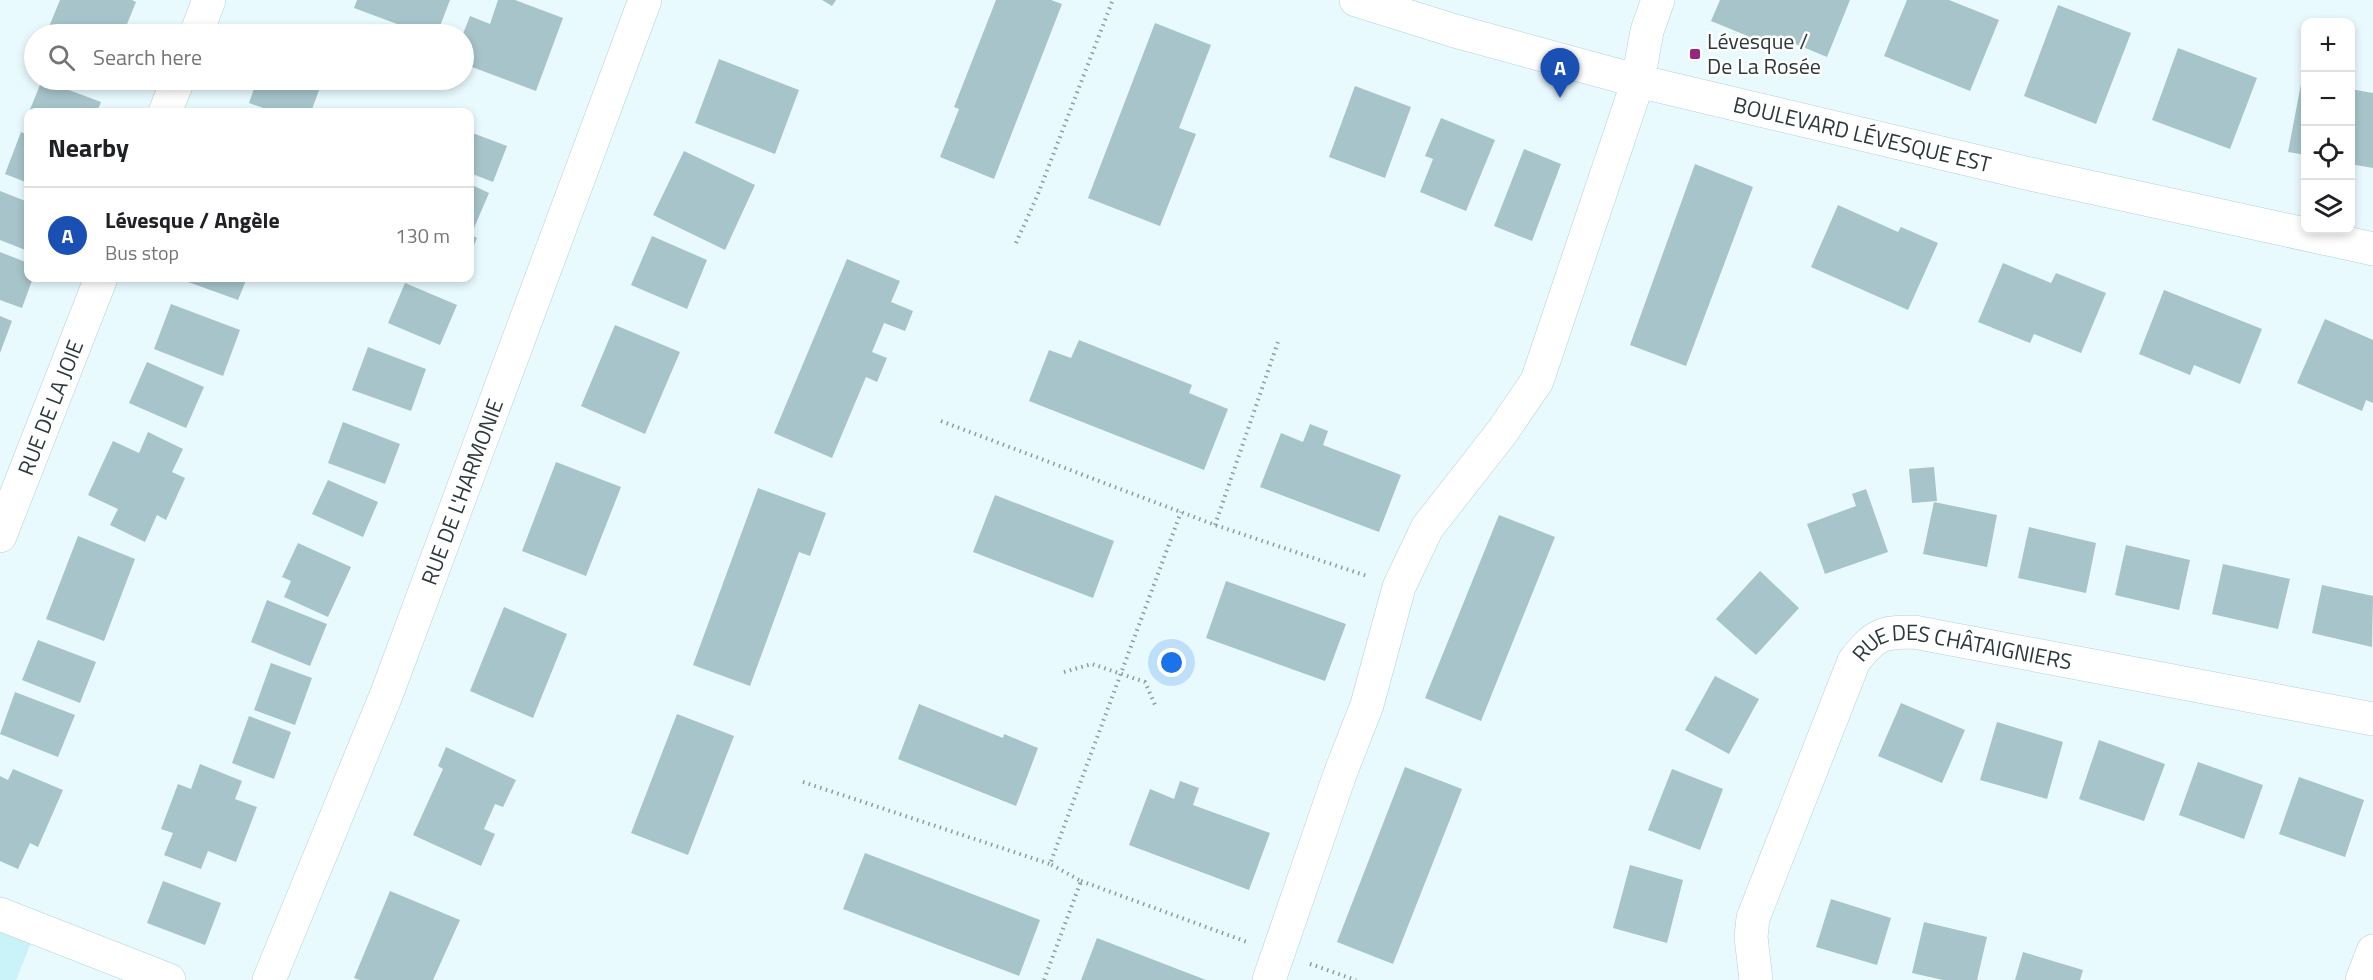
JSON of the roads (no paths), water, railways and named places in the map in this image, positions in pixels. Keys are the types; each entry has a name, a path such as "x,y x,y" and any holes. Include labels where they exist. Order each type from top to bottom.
{"street":[{"path":"199,24 209,0"},
{"name":"RUE DE L'HARMONIE","path":"269,980 387,693 645,0"},
{"name":"BOULEVARD LÉVESQUE EST","path":"1356,0 1436,26 1638,81 2030,174 2373,249"},
{"path":"1274,967 1340,774 1367,705 1399,587 1427,528 1503,432 1537,381 1638,81 1647,32 1658,0"},
{"path":"167,108 174,90"},
{"name":"RUE DE LA JOIE","path":"0,536 99,282"},
{"name":"RUE DES CHÂTAIGNIERS","path":"1756,980 1750,937 1753,918 1854,662 1870,642 1880,635 1914,632 2373,719"},
{"path":"0,914 169,980"},
{"path":"2362,980 2373,951"}],"place":[{"name":"Lévesque / De La Rosée","path":"1695,54"},
{"name":"Lévesque / Angèle","path":"1560,98"}]}
